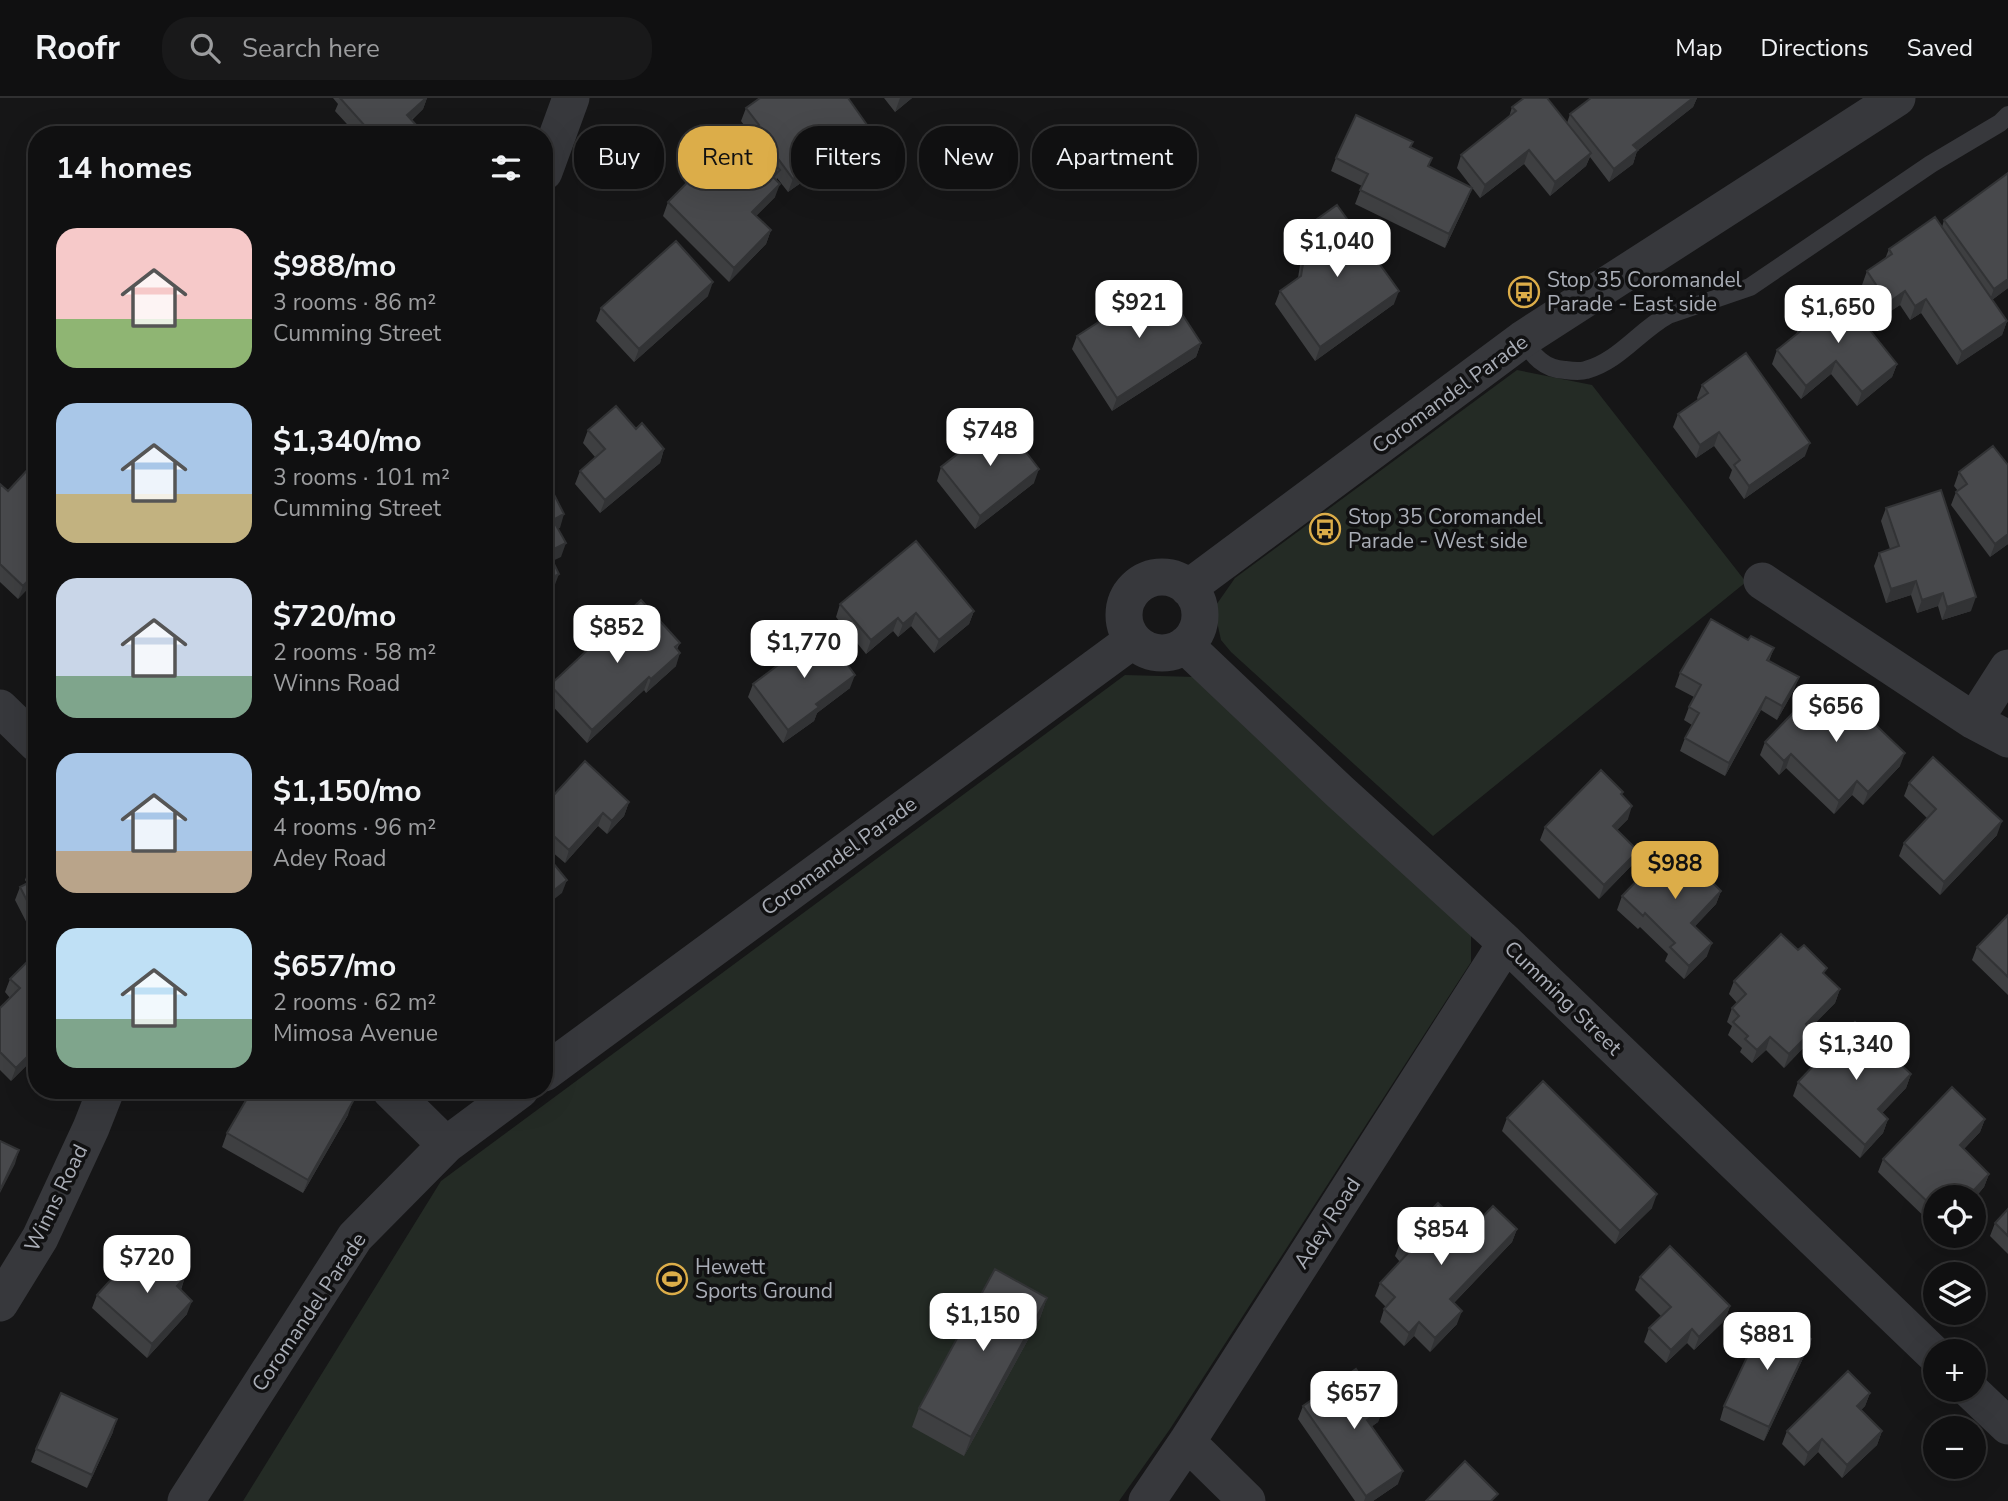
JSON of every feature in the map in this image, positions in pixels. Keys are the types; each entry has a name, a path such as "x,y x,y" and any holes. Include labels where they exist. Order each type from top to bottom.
{"street":[{"path":"553,147 571,98"},
{"name":"Coromandel Parade","path":"1188,588 1523,339 1897,98"},
{"path":"1152,578 1178,580 1196,598 1200,611 1199,624 1194,636 1185,645 1176,651 1153,652 1142,648 1133,640 1126,629 1124,616 1131,592 1141,583 1152,578"},
{"path":"1762,581 1974,721 2008,739"},
{"name":"Coromandel Parade","path":"553,1066 1133,640"},
{"name":"Cumming Street","path":"1185,645 1339,791 1506,943 1923,1344"},
{"path":"1974,721 2008,668"},
{"path":"0,708 28,735"},
{"name":"Adey Road","path":"1147,1501 1506,943"},
{"name":"Winns Road","path":"0,1303 40,1238 102,1099"},
{"path":"399,1099 446,1145"},
{"name":"Coromandel Parade","path":"186,1501 355,1237 446,1145 508,1099"},
{"path":"1983,1402 2008,1426"},
{"path":"1187,1442 1247,1501"}],"lane":[{"path":"1523,339 1533,357 1557,370 1584,371 1609,361 1656,322 1749,287 1931,164 2000,123 2008,115"}],"shaded area":[{"path":"1517,370 1592,385 1746,582 1433,836 1231,652 1221,640 1214,608 1235,578"},
{"path":"1125,675 1196,677 1471,931 1471,962 1170,1429 1119,1501 243,1501 441,1181"}],"building":[{"path":"340,98 426,98 407,115 417,126 365,126"},
{"path":"760,98 848,98 868,126 791,126 791,176 777,157 777,126 757,126 759,125 746,108"},
{"path":"1524,98 1547,98 1591,153 1555,182 1529,150 1485,185 1461,155 1516,111 1512,107"},
{"path":"1591,98 1693,98 1633,145 1638,150 1614,169 1570,114"},
{"path":"1356,115 1413,142 1410,147 1432,158 1428,166 1472,188 1449,234 1360,190 1368,174 1336,158"},
{"path":"2008,173 2008,279 1994,289 1944,220"},
{"path":"681,189 775,189 752,212 771,230 734,268 668,202"},
{"path":"1337,205 1399,291 1320,347 1280,291 1301,276 1305,252 1317,242 1306,227"},
{"path":"1935,217 2007,321 1962,352 1926,299 1915,306 1905,291 1888,303 1867,271 1892,254 1889,249"},
{"path":"676,241 713,282 639,349 601,308"},
{"path":"1161,282 1201,343 1117,398 1077,336"},
{"path":"1844,288 1866,315 1861,319 1897,364 1862,392 1836,361 1806,386 1777,350 1803,329 1799,325"},
{"path":"1746,353 1810,443 1749,486 1734,465 1740,460 1719,432 1700,445 1678,414 1708,393 1702,385"},
{"path":"616,406 636,429 642,423 664,449 605,500 580,471 605,449 588,430"},
{"path":"1001,420 1039,469 980,516 941,467"},
{"path":"1993,446 2008,465 2008,534 1995,544 1956,492 1967,484 1959,472"},
{"path":"28,469 28,581 23,586 0,564 0,484 8,491"},
{"path":"1941,490 1976,597 1947,607 1943,593 1922,600 1916,581 1891,589 1879,553 1899,546 1886,508"},
{"path":"553,493 564,514 553,520"},
{"path":"553,520 566,543 553,550"},
{"path":"916,541 974,611 939,640 916,613 903,624 898,618 871,640 840,604"},
{"path":"553,562 559,574 553,577"},
{"path":"641,600 680,643 675,647 680,653 651,679 649,677 592,730 553,688 553,682"},
{"path":"1711,619 1748,640 1751,636 1774,648 1767,660 1799,677 1782,706 1766,697 1729,763 1685,738 1699,713 1689,707 1701,685 1680,673"},
{"path":"823,631 855,675 816,704 819,707 788,730 753,684"},
{"path":"1836,687 1905,753 1868,792 1857,781 1839,801 1791,754 1784,761 1765,742 1812,693 1821,702"},
{"path":"1933,757 2002,821 1944,882 1904,843 1936,809 1909,783"},
{"path":"585,761 629,802 612,821 603,813 569,850 553,835 553,796"},
{"path":"1601,770 1623,792 1621,794 1632,806 1613,826 1638,851 1604,885 1545,827"},
{"path":"1673,843 1721,891 1691,923 1712,943 1689,966 1670,947 1675,943 1645,913 1643,916 1622,896"},
{"path":"553,863 567,880 553,891"},
{"path":"28,883 28,903 20,887"},
{"path":"2008,915 2008,977 1977,947"},
{"path":"1781,934 1798,950 1804,945 1827,968 1823,973 1840,989 1806,1024 1812,1031 1789,1054 1770,1037 1757,1050 1745,1039 1748,1036 1733,1022 1739,1016 1732,1008 1746,994 1734,981"},
{"path":"28,961 28,1056 16,1068 0,1052 0,1008 20,988 10,979"},
{"path":"1855,1022 1911,1074 1878,1109 1888,1119 1865,1145 1798,1082"},
{"path":"1543,1081 1657,1194 1620,1231 1507,1118"},
{"path":"1952,1087 1985,1119 1960,1145 1989,1174 1979,1185 1923,1185 1923,1197 1883,1159"},
{"path":"247,1099 353,1101 308,1180 227,1133"},
{"path":"0,1141 19,1150 1,1188 0,1188"},
{"path":"1438,1203 1468,1232 1493,1206 1517,1229 1450,1299 1462,1311 1435,1338 1419,1322 1409,1333 1384,1309 1395,1297 1380,1283 1409,1252 1400,1243"},
{"path":"2008,1209 2008,1236 1995,1223"},
{"path":"1670,1246 1730,1306 1699,1337 1692,1329 1671,1350 1649,1328 1671,1307 1640,1277"},
{"path":"154,1249 185,1277 177,1286 192,1301 152,1344 97,1295 136,1252 145,1260"},
{"path":"995,1269 1047,1298 971,1437 919,1408"},
{"path":"1766,1317 1811,1339 1769,1427 1724,1406"},
{"path":"1356,1369 1383,1409 1367,1420 1403,1471 1366,1496 1303,1406"},
{"path":"1848,1371 1870,1393 1857,1406 1882,1431 1847,1465 1822,1439 1808,1453 1787,1431"},
{"path":"61,1393 117,1419 92,1475 36,1449"},
{"path":"1465,1461 1498,1494 1491,1501 1426,1501"}],"place":[{"name":"Stop 35 Coromandel Parade - East side","path":"1524,292"},
{"name":"Stop 35 Coromandel Parade - West side","path":"1325,529"},
{"name":"Hewett Sports Ground","path":"672,1279"}]}
